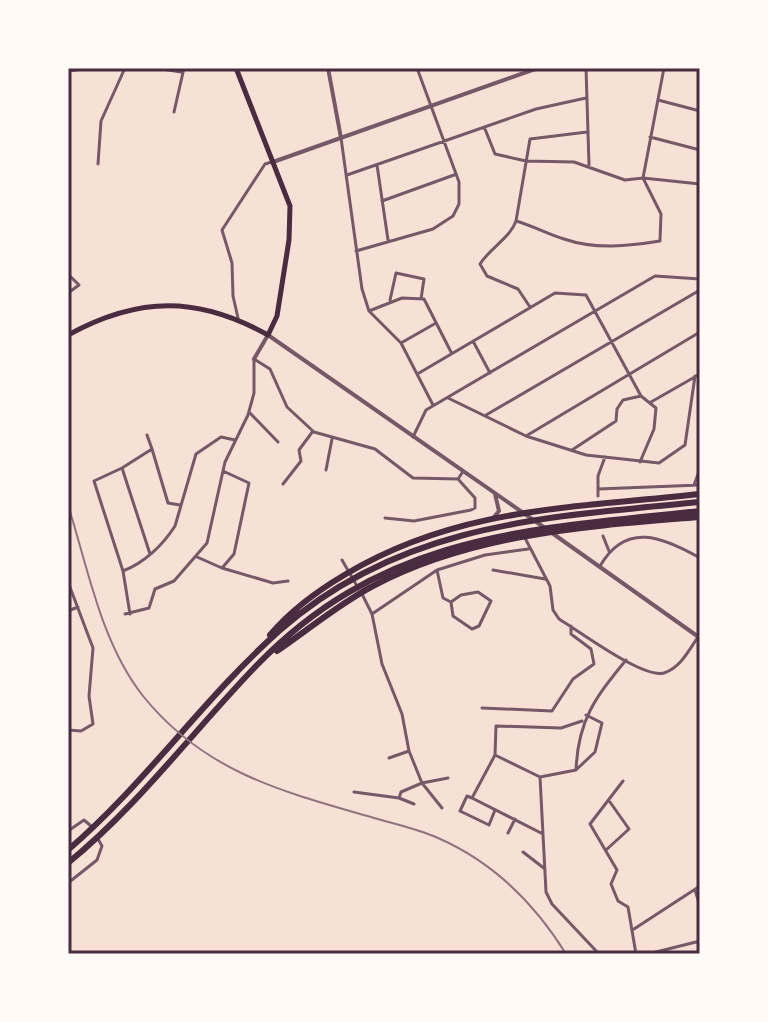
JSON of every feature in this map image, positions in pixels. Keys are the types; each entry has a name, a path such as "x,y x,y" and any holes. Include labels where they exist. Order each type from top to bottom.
{"highway":[{"path":"68,850 93,828 301,604 363,564 425,534 494,517 700,494"},
{"path":"244,666 304,610 347,581 433,542 491,527 700,502"},
{"path":"260,662 372,586 448,555 524,537 700,514"},
{"path":"68,863 98,839 260,662 309,619 389,569 436,550 492,536 614,520 700,514"}],"main road":[{"path":"68,335 102,317 139,306 191,306 238,318 268,335 277,316 290,223 285,190 236,68"}],"street":[{"path":"68,71 91,68"},
{"path":"98,164 101,121 125,68"},
{"path":"156,68 183,70 174,112"},
{"path":"328,68 347,175 356,251 369,311 401,343 433,405"},
{"path":"356,251 433,229 453,216 460,192 417,68"},
{"path":"238,318 233,296 232,263 222,230 265,164 538,68"},
{"path":"586,68 589,165"},
{"path":"516,221 548,230 564,239 616,247 660,241 661,214 643,178 664,68"},
{"path":"347,175 536,109 586,98"},
{"path":"658,100 700,111"},
{"path":"485,128 495,154 526,161 589,165 625,180 643,178 700,184"},
{"path":"530,307 518,289 487,276 480,264 489,249 513,229 530,139 587,132"},
{"path":"650,137 700,150"},
{"path":"377,165 388,240"},
{"path":"382,201 455,175"},
{"path":"389,302 396,273 424,279 421,299"},
{"path":"68,274 79,285 68,293"},
{"path":"413,437 426,410 433,405 655,276 700,279"},
{"path":"486,415 700,290"},
{"path":"419,373 555,293 586,295 641,396 651,402 656,420 640,462"},
{"path":"369,311 389,302 424,299 451,353"},
{"path":"401,343 436,323"},
{"path":"526,436 700,332"},
{"path":"152,449 94,481 123,571 127,614 149,608 155,589 174,581 207,543 223,471 254,393 254,359 268,335 699,637 678,665 662,674 650,673 626,660 571,626 553,610 550,586 524,537"},
{"path":"473,341 490,373"},
{"path":"254,359 270,369 287,407 313,431 375,449 413,478 458,479 475,498 475,508 471,510 414,521 385,518"},
{"path":"448,398 526,436 605,457 659,463 685,445 698,375"},
{"path":"651,402 698,375"},
{"path":"572,450 616,421 617,409 623,400 641,396"},
{"path":"249,412 278,442"},
{"path":"283,484 301,461 299,450 313,431"},
{"path":"147,435 168,503 180,505"},
{"path":"123,571 150,554 175,526 196,454 221,437 235,440"},
{"path":"326,470 332,439"},
{"path":"598,496 598,476 605,457"},
{"path":"122,468 150,554"},
{"path":"694,485 700,469"},
{"path":"222,568 234,554 249,483 223,471"},
{"path":"458,479 462,473"},
{"path":"598,489 700,485"},
{"path":"494,493 499,511 494,517"},
{"path":"603,536 609,551"},
{"path":"600,566 609,551 622,542 652,536 700,558"},
{"path":"372,614 437,570 485,555 528,549"},
{"path":"197,557 234,575 273,583 288,581"},
{"path":"342,560 370,607 382,664 402,714 409,751 422,783 442,808"},
{"path":"437,570 443,598 451,602"},
{"path":"493,570 545,579"},
{"path":"68,582 93,648 89,696 93,724 81,731 68,730"},
{"path":"478,592 491,601 479,626 472,629 453,616 451,602 461,595 478,592"},
{"path":"68,611 78,607"},
{"path":"482,708 552,711 573,679 594,664 591,649 571,634 571,626"},
{"path":"576,770 577,738 583,720 626,660"},
{"path":"495,755 540,777 576,770 595,752 602,723 586,715"},
{"path":"472,798 495,755 496,726 561,728 583,720"},
{"path":"389,758 409,751"},
{"path":"540,777 546,892 552,904 599,954"},
{"path":"399,798 401,792 422,783 448,778"},
{"path":"623,781 610,802 590,824 617,870 611,884 618,901 628,907 636,954"},
{"path":"354,792 399,798 414,804"},
{"path":"496,810 489,825 460,811 467,796 515,819 543,834"},
{"path":"606,850 629,829 610,802"},
{"path":"508,833 515,819"},
{"path":"68,831 84,820 93,828"},
{"path":"68,883 97,860 102,846 98,839"},
{"path":"523,852 545,869"},
{"path":"634,929 700,886"},
{"path":"695,890 700,904"},
{"path":"648,954 700,941"}],"railway":[{"path":"68,505 97,604 116,653 143,696 167,722 193,744 248,776 309,799 423,832 477,859 511,886 541,918 566,954"}]}
